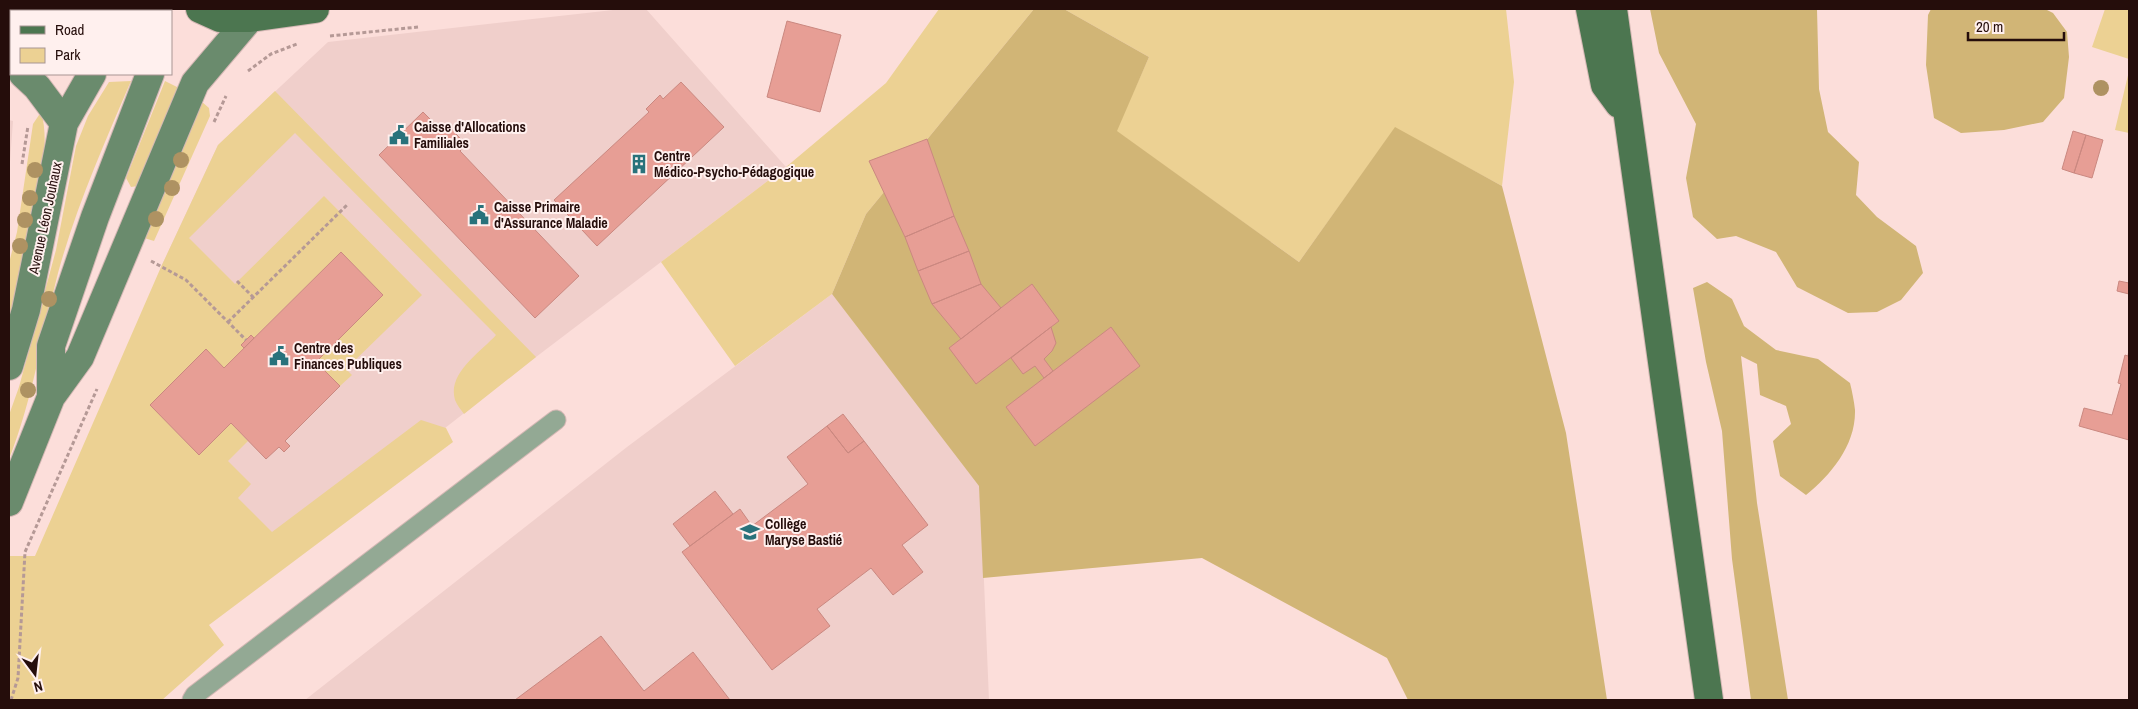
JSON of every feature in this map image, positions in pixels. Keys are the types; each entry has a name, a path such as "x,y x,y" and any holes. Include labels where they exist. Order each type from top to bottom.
{"main road":[{"path":"200,9 220,18 250,18 315,9"},
{"path":"1590,9 1606,85 1628,116"},
{"path":"1613,9 1709,700"},
{"path":"9,502 51,397 80,357 195,84 250,18"},
{"path":"24,75 37,87 64,124"},
{"name":"Avenue Léon Jouhaux","path":"9,366 26,310 64,124 91,75"},
{"path":"51,397 52,346 95,217 150,75"}],"lane":[{"path":"192,700 234,665 556,420"}],"path":[{"path":"324,36 418,27"},
{"path":"244,74 271,54 300,43"},
{"path":"213,125 230,92"},
{"path":"21,171 28,126 26,119"},
{"path":"228,322 348,204"},
{"path":"126,251 186,280 246,340"},
{"path":"148,271 156,253"},
{"path":"237,281 254,298"},
{"path":"11,700 18,678 25,552 101,380"}],"shaded area":[{"path":"622,9 646,9 786,167 536,357 152,657 78,623 161,267 218,145 328,42"},
{"path":"1034,9 1064,9 1149,57 1117,131 1299,262 1395,127 1502,186 1566,433 1607,700 1408,700 1387,658 1202,558 983,578 979,486 832,294 866,214"},
{"path":"1650,9 1817,9 1819,89 1828,132 1859,162 1856,195 1877,217 1916,246 1923,273 1901,300 1877,312 1848,313 1797,287 1776,252 1736,236 1717,239 1693,217 1686,178 1696,124 1659,53"},
{"path":"1931,9 2045,9 2053,13 2067,32 2069,57 2064,98 2043,122 2004,130 1961,133 1934,118 1926,65 1928,15"},
{"path":"9,120 13,121 9,175"},
{"path":"1707,282 1732,299 1744,326 1776,350 1818,359 1850,383 1853,396 1854,423 1847,447 1833,469 1806,495 1780,476 1773,441 1791,424 1786,406 1760,395 1757,364 1741,356 1757,503 1788,700 1751,700 1732,559 1722,431 1706,362 1693,288"},
{"name":"Collège Maryse Bastié","path":"832,294 980,486 989,700 305,700 627,447"}],"green space":[{"path":"939,9 1034,9 866,214 832,294 735,366 661,262 786,167 886,83"},
{"path":"1064,9 1506,9 1514,82 1502,186 1395,128 1299,262 1116,131 1149,57"},
{"path":"2105,9 2129,9 2129,59 2092,47"},
{"path":"2129,71 2129,133 2115,130"},
{"path":"131,81 91,176 65,248 25,413 9,459 9,415 19,387 56,250 76,146 88,116 109,82"},
{"path":"165,81 181,89 138,186 131,187 126,178"},
{"path":"275,91 536,357 464,414 455,400 454,390 456,381 467,364 496,335 295,133 189,238 235,284 324,196 422,295 346,369 352,375 340,386 316,362 383,295 341,252 254,338 251,335 241,345 244,348 224,368 206,349 150,405 199,455 231,423 248,441 228,461 251,484 238,498 272,532 421,420 446,428 453,442 209,625 224,645 162,700 9,700 9,556 35,556 161,267 218,145"},
{"path":"201,101 209,108 210,116 154,241 141,237"},
{"path":"41,112 44,132 44,157 41,185 9,322 9,263 17,232 33,124"}],"building":[{"path":"787,21 841,35 820,112 767,97"},
{"name":"Centre Médico-Psycho-Pédagogique","path":"681,82 724,127 597,246 554,200 649,112 646,109 660,95 663,99"},
{"name":"Caisse Primaire d'Assurance Maladie","path":"423,112 441,130 448,125 466,145 460,151 579,276 535,318 379,155"},
{"path":"2073,131 2086,135 2074,173 2062,169"},
{"path":"2086,135 2103,140 2092,178 2074,173"},
{"path":"927,139 954,216 905,237 869,161"},
{"path":"954,216 969,251 918,271 905,237"},
{"path":"969,251 981,284 932,304 918,271"},
{"name":"Centre des Finances Publiques","path":"341,252 383,295 316,362 340,386 285,441 290,446 284,452 279,447 266,459 231,423 199,455 150,405 206,349 224,368"},
{"path":"2119,281 2129,283 2129,294 2117,291"},
{"path":"981,284 1001,308 961,339 932,304"},
{"path":"1032,284 1059,321 976,384 949,348"},
{"path":"1051,327 1056,343 1052,351 1044,359 1053,371 1044,378 1035,366 1023,374 1011,358"},
{"path":"1111,327 1140,366 1035,446 1006,407"},
{"path":"251,335 254,338 244,348 241,345"},
{"path":"2129,350 2129,440 2079,426 2084,408 2112,415 2121,384 2118,383 2125,355 2128,356"},
{"path":"843,414 864,441 848,453 827,426"},
{"path":"827,426 848,453 864,441 928,525 902,545 923,572 893,595 871,568 817,609 830,626 772,670 682,552 740,509 752,526 808,484 787,457"},
{"path":"715,491 733,514 690,546 673,524"},
{"path":"601,636 644,691 693,652 730,700 515,700"}],"place":[{"name":"Caisse d'Allocations Familiales","path":"399,135"},
{"name":"Centre Médico-Psycho-Pédagogique","path":"639,164"},
{"name":"Caisse Primaire d'Assurance Maladie","path":"479,215"},
{"name":"Centre des Finances Publiques","path":"279,356"},
{"name":"Collège Maryse Bastié","path":"750,532"}]}
